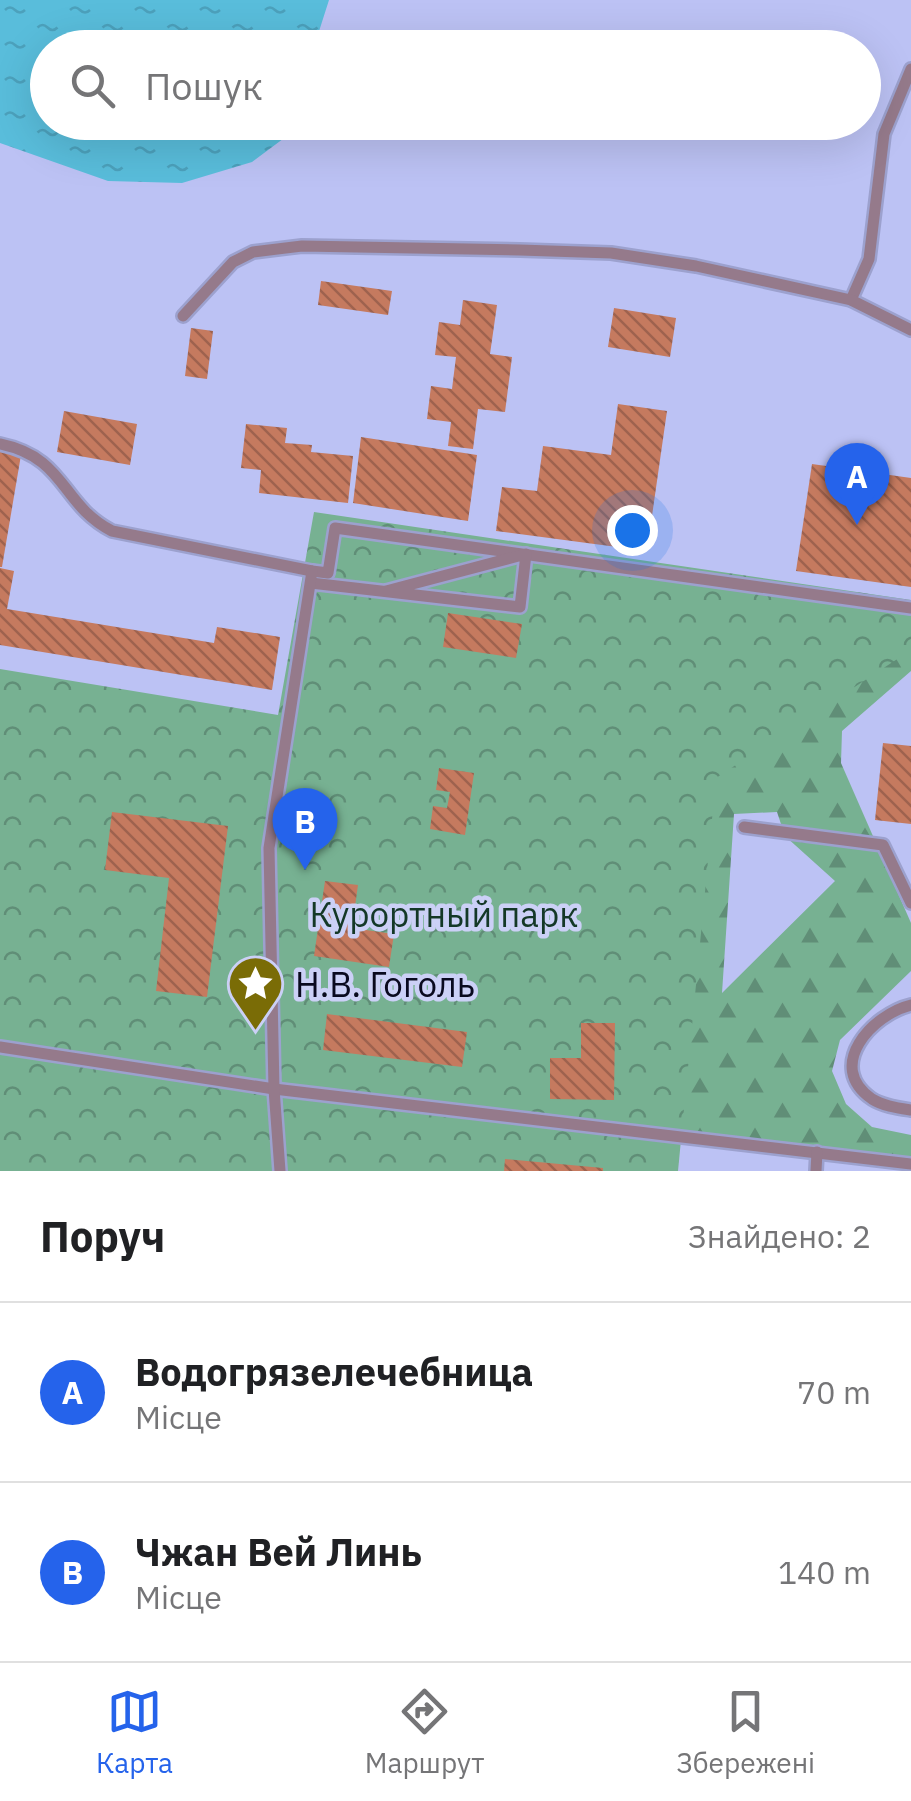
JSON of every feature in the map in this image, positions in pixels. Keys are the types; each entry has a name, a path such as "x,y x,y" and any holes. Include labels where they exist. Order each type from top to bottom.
{"lane":[{"path":"851,300 869,258 884,134 911,69"},
{"path":"182,316 233,262 253,252 302,246 612,253 851,300 911,330"},
{"path":"0,444 41,457 88,516 112,531 312,577 386,591 520,607 526,554"},
{"path":"312,577 328,573 336,528 911,608"},
{"path":"386,591 526,554"},
{"path":"280,1171 274,1089 269,848 312,577"},
{"path":"744,828 883,845 911,903"},
{"path":"910,1110 869,1097 860,1087 854,1060 856,1045 876,1020 911,1006"},
{"path":"0,1047 274,1089 911,1164"},
{"path":"816,1171 817,1152"}],"green space":[{"name":"Курортный парк","path":"314,512 911,600 911,650 716,778 678,1171 0,1171 0,669 278,715"},
{"path":"911,639 911,671 842,731 841,763 911,923 911,971 840,1040 832,1071 846,1104 872,1127 911,1135 911,1158 286,1082","holes":["777,812 785,836 835,881 722,993 734,814"]}],"water":[{"path":"0,0 329,0 319,30 30,30 30,140 282,140 252,162 182,183 108,181 0,143"}],"building":[{"path":"321,281 392,291 388,315 318,305"},
{"path":"463,300 497,305 490,354 512,357 505,412 478,409 473,449 448,446 451,422 427,419 431,386 452,389 456,357 435,355 439,322 460,325"},
{"path":"614,308 676,318 670,357 608,347"},
{"path":"191,328 213,331 207,379 185,376"},
{"path":"618,404 667,411 647,551 496,531 502,487 537,491 543,446 611,455"},
{"path":"64,411 137,424 130,465 57,452"},
{"path":"246,424 287,428 285,443 312,445 311,452 353,456 348,503 259,493 261,470 241,468"},
{"path":"361,437 477,455 468,521 353,503"},
{"path":"0,452 21,455 2,567 0,567"},
{"path":"812,464 911,478 911,587 796,571"},
{"path":"0,568 14,571 7,609 214,643 217,627 280,637 272,690 0,645"},
{"path":"448,613 522,624 516,658 443,647"},
{"path":"883,743 911,746 911,824 875,820"},
{"path":"439,768 474,773 465,835 430,829 433,806 447,808 450,792 436,790"},
{"path":"112,812 228,826 207,997 156,991 169,878 105,870"},
{"path":"325,881 358,885 352,928 394,934 389,967 314,956"},
{"path":"327,1014 467,1032 462,1067 323,1050"},
{"path":"581,1023 615,1023 614,1100 550,1099 550,1058 581,1058"},
{"path":"505,1159 603,1168 603,1171 504,1171"}],"place":[{"name":"Водогрязелечебница","path":"857,525"},
{"name":"Чжан Вей Линь","path":"305,870"},
{"name":"Н.В. Гоголь","path":"256,1033"}]}
